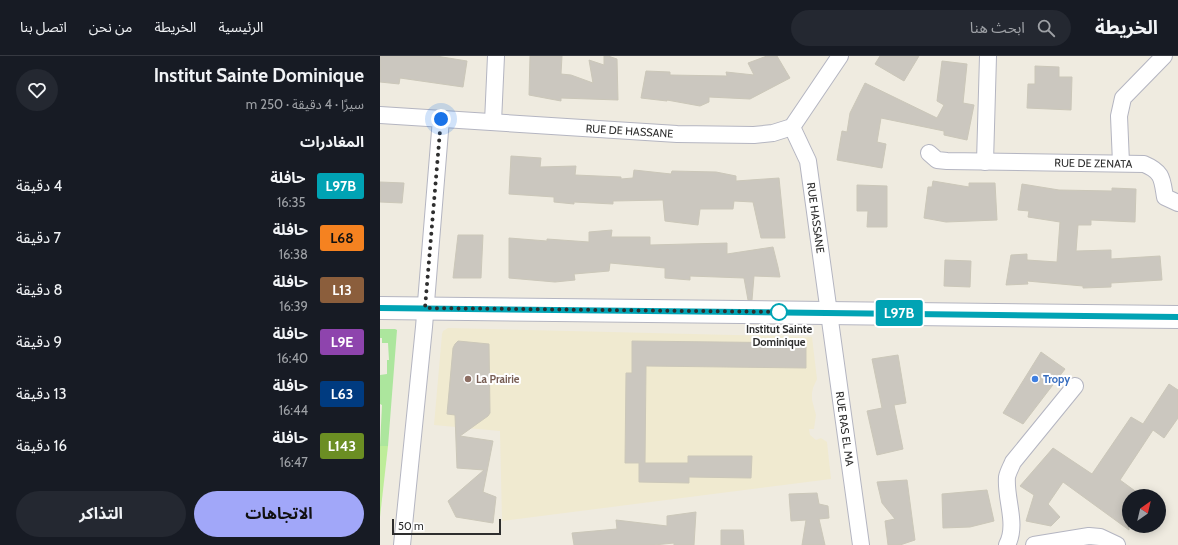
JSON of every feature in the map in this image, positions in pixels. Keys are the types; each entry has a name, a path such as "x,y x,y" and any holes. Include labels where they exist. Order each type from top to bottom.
{"main road":[{"path":"380,308 1178,317"}],"street":[{"path":"493,122 496,56"},
{"path":"792,127 840,56"},
{"path":"985,162 988,56"},
{"path":"1121,163 1119,116 1123,98 1164,56"},
{"name":"RUE DE HASSANE","path":"380,115 724,135 754,135 773,133 792,127"},
{"path":"402,545 425,308 441,119"},
{"name":"RUE HASSANE","path":"792,127 808,161 829,312"},
{"name":"RUE DE ZENATA","path":"929,153 938,160 947,161 1144,164 1158,171 1165,197 1178,203"},
{"name":"RUE RAS EL MA","path":"829,312 860,545"},
{"path":"1008,545 1012,532 1007,490 1007,475 1013,462 1075,386"},
{"path":"1034,545 1089,536 1100,537 1118,545"}],"shaded area":[{"path":"448,328 812,337 817,379 813,388 812,400 816,415 814,429 809,429 810,435 816,440 821,438 827,442 831,479 502,521 500,431 434,425 442,334 443,331"}],"green space":[{"path":"380,329 397,330 388,446 380,446 382,405 380,404 380,375 387,374 387,360 389,360 388,343 382,343 382,338 380,338"},
{"path":"380,446 388,446 380,517"}],"building":[{"path":"380,56 436,56 467,61 463,87 400,78 399,84 380,82"},
{"path":"530,56 562,56 561,74 571,75 593,83 589,60 604,65 604,56 617,59 618,100 561,98 561,101 529,95"},
{"path":"767,56 777,56 790,78 750,99 709,97 709,102 700,106 667,100 641,98 646,71 670,72 670,75 727,76 726,72 754,75 748,63"},
{"path":"880,56 919,56 904,81 875,64"},
{"path":"942,61 967,64 963,103 974,105 967,140 944,135 944,131 881,118 877,142 886,144 882,168 837,160 842,131 847,132 850,113 865,83 937,118 944,105 937,101"},
{"path":"1035,66 1059,67 1059,77 1072,77 1071,110 1027,108 1028,84 1035,84"},
{"path":"511,156 541,158 540,167 576,166 575,175 621,177 621,179 633,178 634,170 671,174 672,171 716,172 736,176 736,181 779,178 785,238 761,238 753,202 734,201 733,209 700,209 698,225 665,221 663,200 613,201 613,204 574,202 574,204 554,202 554,197 509,194"},
{"path":"933,181 969,187 969,183 995,183 997,220 946,222 924,218 928,187 932,187"},
{"path":"380,182 404,183 402,203 380,202"},
{"path":"1022,184 1059,190 1112,191 1112,188 1136,189 1135,222 1091,220 1091,225 1078,225 1076,251 1111,250 1111,259 1160,256 1162,280 1111,283 1111,287 1083,288 1083,286 1027,281 1028,284 1006,285 1011,255 1027,254 1027,260 1057,262 1060,222 1028,217 1029,211 1018,210"},
{"path":"857,185 887,186 887,227 867,227 868,211 857,211"},
{"path":"612,230 611,237 650,237 650,245 727,243 727,254 773,247 780,277 754,276 752,300 748,300 744,278 690,276 690,280 665,278 665,268 610,263 609,271 574,274 575,280 555,282 509,278 509,238 589,242 589,232"},
{"path":"458,235 483,235 481,278 453,278"},
{"path":"945,260 971,261 970,287 944,286"},
{"path":"458,341 489,344 490,413 460,436 493,441 483,492 496,497 493,523 456,517 448,501 484,470 457,468 455,415 447,414 453,348"},
{"path":"632,341 806,343 806,368 646,366 645,463 688,463 688,456 752,456 751,478 689,477 689,483 639,482 639,463 625,463 626,373 632,373"},
{"path":"1041,352 1065,369 1023,424 1003,413"},
{"path":"898,355 906,403 894,405 903,449 877,455 867,411 882,408 872,359"},
{"path":"1169,384 1178,390 1178,418 1164,438 1153,430 1120,480 1132,489 1122,489 1122,525 1063,482 1048,504 1060,517 1051,526 1026,521 1034,495 1020,486 1053,448 1092,474 1131,417 1143,424"},
{"path":"907,480 915,540 900,545 888,545 885,521 895,519 882,503 877,482"},
{"path":"987,490 994,521 970,527 943,528 942,494"},
{"path":"817,493 819,504 828,506 829,518 819,519 825,545 802,545 806,520 791,521 789,494"},
{"path":"696,512 694,545 674,545 674,543 654,545 574,545 572,533 617,529 616,520 667,526 667,516"},
{"path":"721,530 743,530 744,545 721,545"}],"bus line":[{"name":"L97B","path":"380,308 1178,317"}],"place":[{"name":"Institut Sainte Dominique","path":"779,312"},
{"name":"La Prairie","path":"468,379"},
{"name":"Tropy","path":"1035,379"}],"route":[{"path":"441,119 425,308 782,312 779,312"}]}
